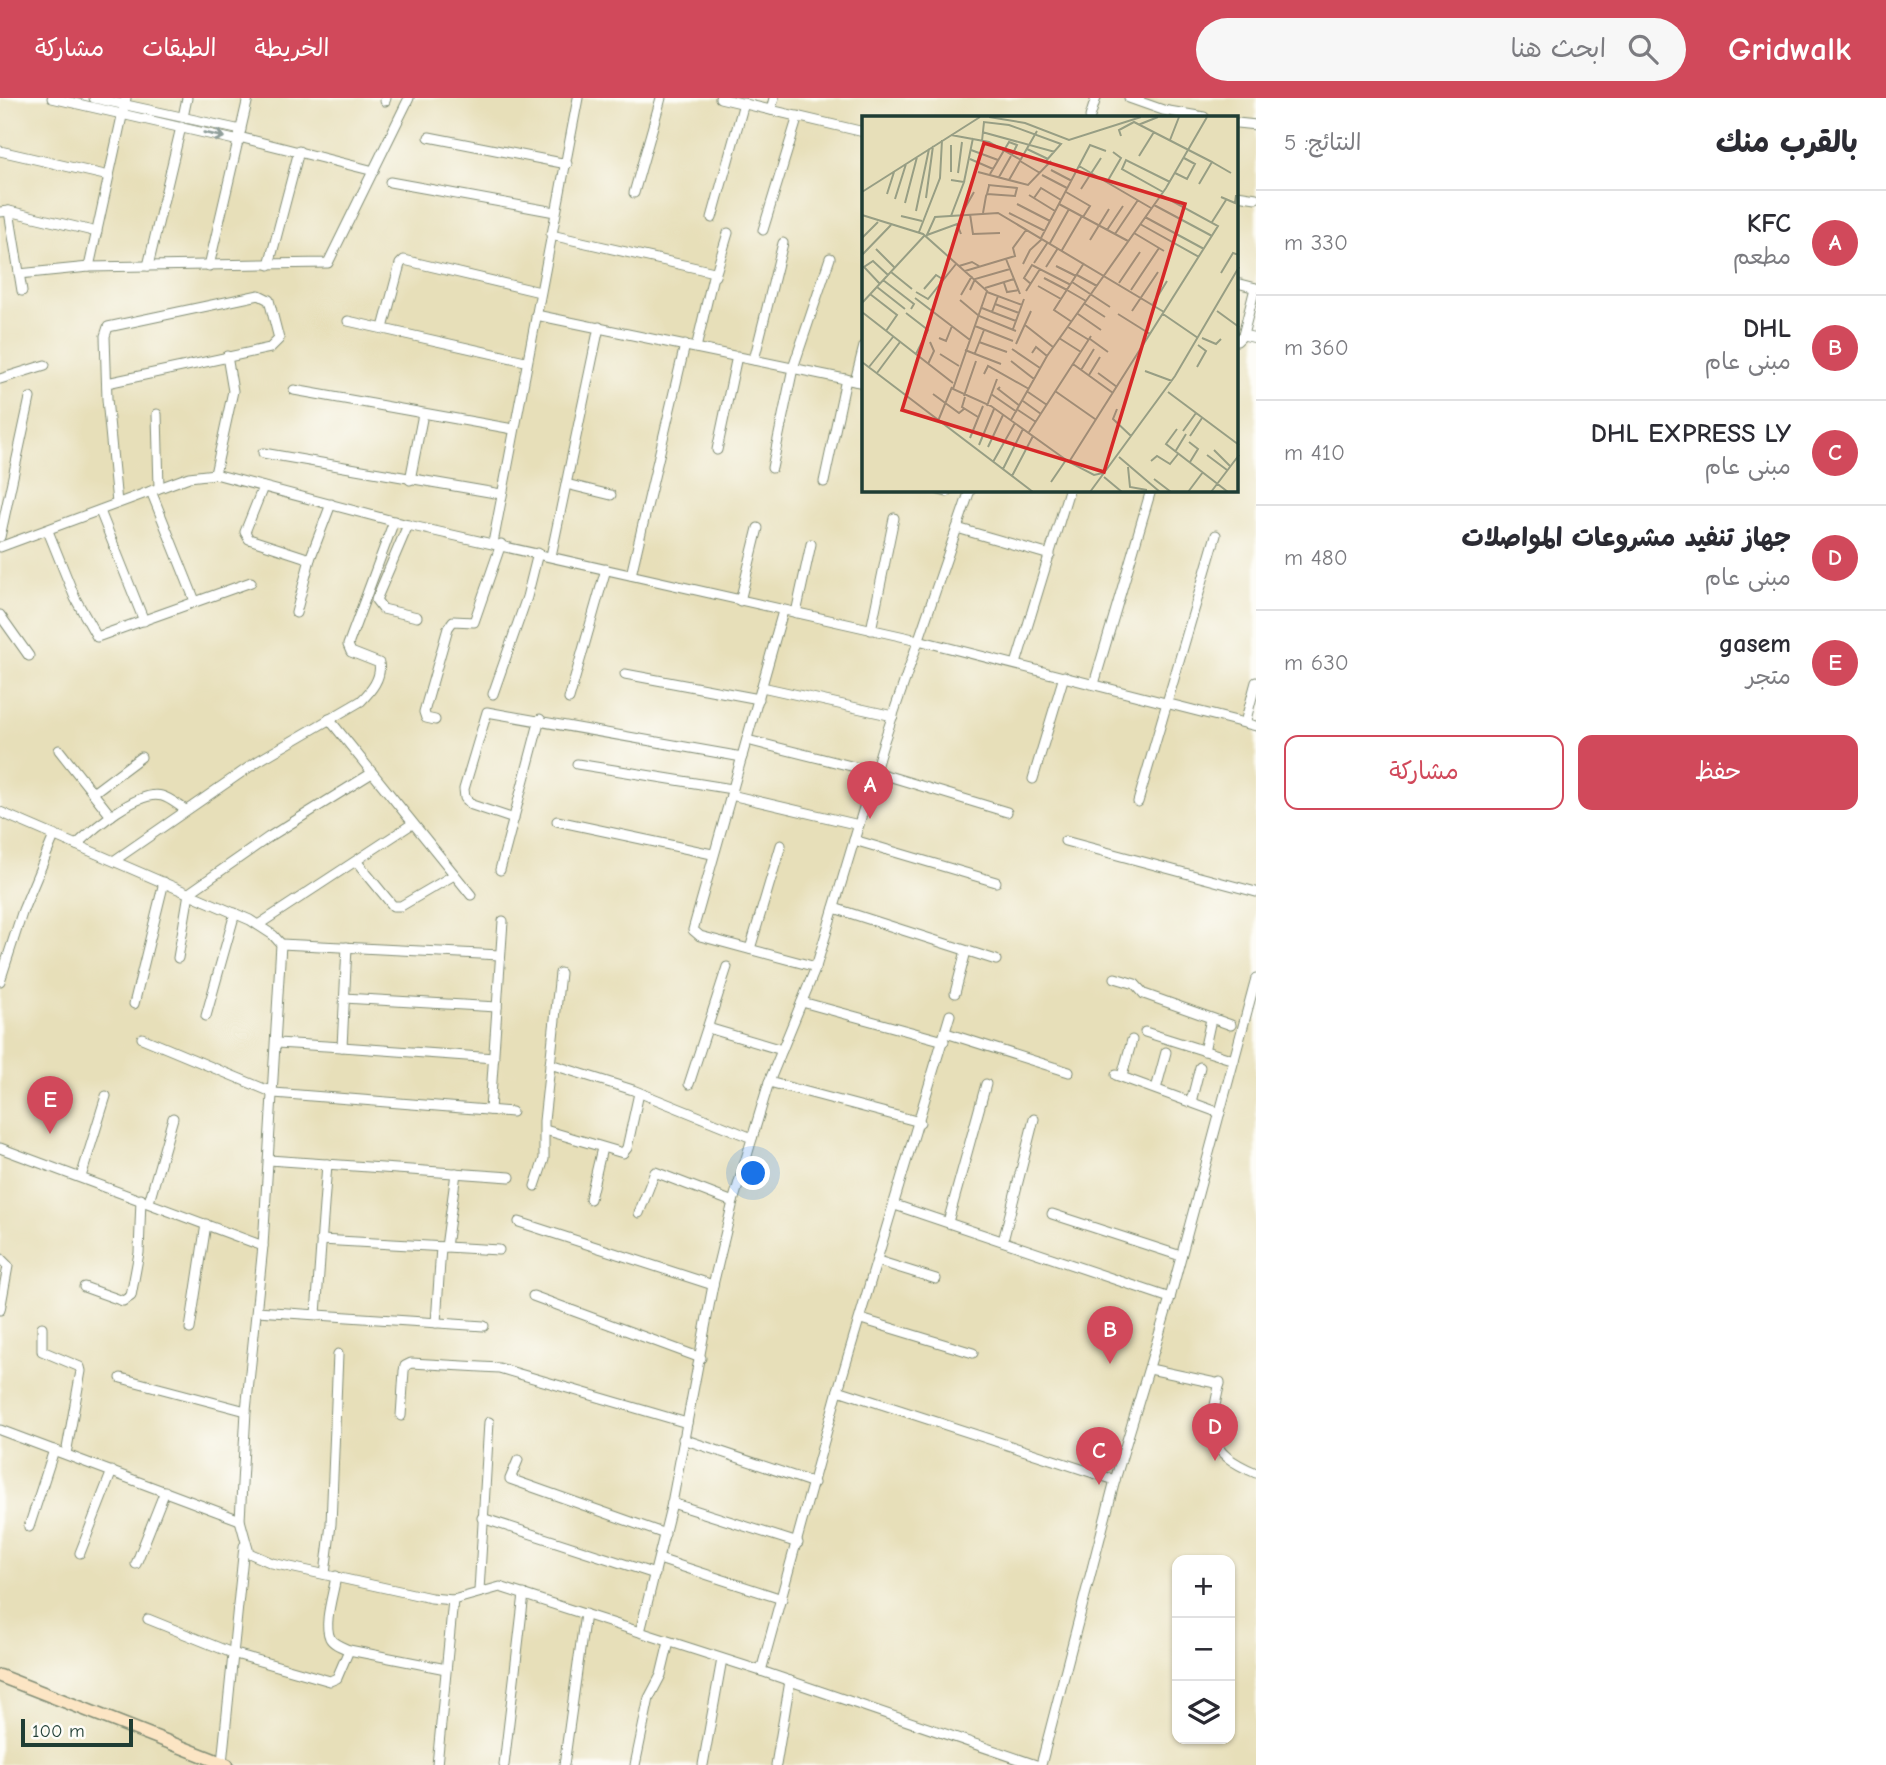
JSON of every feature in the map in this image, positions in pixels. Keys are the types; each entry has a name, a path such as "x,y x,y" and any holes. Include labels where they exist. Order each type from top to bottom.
{"street":[{"path":"52,98 125,106"},
{"path":"94,98 374,171"},
{"path":"148,266 187,98"},
{"path":"209,266 248,98"},
{"path":"19,274 89,267 328,263 409,98"},
{"path":"435,720 426,718 424,712 448,628 453,621 474,622 497,543 501,494 525,361 567,164 578,98"},
{"path":"634,193 660,98"},
{"path":"720,98 862,132"},
{"path":"771,110 774,98"},
{"path":"1090,116 1096,98"},
{"path":"1129,98 1163,110 1198,116"},
{"path":"712,218 744,103"},
{"path":"89,267 125,106"},
{"path":"763,230 798,116"},
{"path":"1238,123 1256,125"},
{"path":"429,136 567,164"},
{"path":"0,151 109,176"},
{"path":"270,265 299,152"},
{"path":"390,182 555,212"},
{"path":"1238,195 1256,198"},
{"path":"22,291 4,211 97,232"},
{"path":"696,348 728,233"},
{"path":"551,235 708,268 714,272 714,277"},
{"path":"754,360 783,243"},
{"path":"772,468 793,368 830,258"},
{"path":"383,328 398,268 404,260 540,292"},
{"path":"1255,288 1240,338 1256,338"},
{"path":"107,383 276,345 278,339 266,296 108,327 105,336 107,383 117,503"},
{"path":"536,315 855,381"},
{"path":"348,321 525,361"},
{"path":"551,556 599,327"},
{"path":"631,575 685,345"},
{"path":"824,482 862,354"},
{"path":"215,474 233,391 227,356"},
{"path":"717,450 737,356"},
{"path":"0,379 45,365"},
{"path":"294,390 513,429"},
{"path":"0,537 30,398"},
{"path":"157,414 155,490 195,601"},
{"path":"410,480 423,414"},
{"path":"263,453 501,494"},
{"path":"0,547 189,477 215,474 408,525 918,640 1256,726"},
{"path":"566,484 611,495"},
{"path":"262,486 244,532 249,539 310,559"},
{"path":"640,1632 672,1503 713,1285 733,1202 769,1083 816,967 893,716 969,492"},
{"path":"1016,664 1068,492"},
{"path":"1094,684 1150,492"},
{"path":"296,613 310,559 331,505"},
{"path":"100,511 144,621"},
{"path":"871,630 894,518"},
{"path":"116,860 258,761 361,701 372,689 378,677 379,663 351,652 348,645 394,521"},
{"path":"408,525 376,600 383,609 417,617"},
{"path":"740,601 758,528"},
{"path":"957,528 1050,555"},
{"path":"48,531 94,635 101,637 251,582"},
{"path":"1138,802 1216,535"},
{"path":"796,614 811,544"},
{"path":"493,694 527,597 538,553"},
{"path":"569,699 606,569"},
{"path":"783,611 712,854 693,930 699,936 816,967"},
{"path":"0,615 29,656"},
{"path":"625,674 759,699"},
{"path":"1033,779 1064,676"},
{"path":"1245,723 1256,682"},
{"path":"762,687 893,716"},
{"path":"514,819 472,805 465,798 467,777 487,712 540,719 742,757"},
{"path":"329,719 471,895"},
{"path":"500,870 540,719"},
{"path":"747,740 875,772 1007,813"},
{"path":"59,750 111,817"},
{"path":"93,793 141,757"},
{"path":"577,765 732,792 859,825"},
{"path":"178,958 189,893 269,837 372,773"},
{"path":"76,845 111,817 149,795 163,796 186,810"},
{"path":"0,812 235,913 258,925 281,944 500,955"},
{"path":"556,821 712,854"},
{"path":"258,925 412,824"},
{"path":"0,981 27,899 54,836"},
{"path":"854,841 996,882"},
{"path":"1065,841 1256,892"},
{"path":"750,949 781,845"},
{"path":"357,862 393,906 401,906 454,875"},
{"path":"134,1004 164,882"},
{"path":"834,908 996,960"},
{"path":"206,1016 235,913"},
{"path":"490,1110 503,920"},
{"path":"0,944 11,949"},
{"path":"0,1676 225,1764 232,1653 244,1545 240,1520 246,1411 263,1246 281,944"},
{"path":"342,1047 347,947"},
{"path":"955,993 966,951"},
{"path":"688,1084 727,967"},
{"path":"535,1186 544,1159 550,1064 560,972"},
{"path":"1115,978 1135,984 1144,994 1231,1025"},
{"path":"244,1545 254,1557 453,1600 500,1587 761,1671 1020,1763 1039,1765 1066,1678 1115,1480 1170,1298 1256,978"},
{"path":"344,998 497,1007"},
{"path":"802,1002 945,1037 1069,1072"},
{"path":"761,1671 838,1390 950,1015"},
{"path":"1204,1051 1211,1019"},
{"path":"708,1028 782,1050"},
{"path":"1145,1032 1234,1060"},
{"path":"142,1038 274,1093 512,1112"},
{"path":"1132,1040 1119,1076 1220,1113"},
{"path":"277,1043 494,1058"},
{"path":"1156,1089 1166,1052"},
{"path":"550,1064 639,1093 752,1138"},
{"path":"1191,1102 1200,1067"},
{"path":"769,1083 920,1122"},
{"path":"948,1222 986,1084"},
{"path":"545,1130 623,1153 627,1148 639,1093"},
{"path":"81,1177 106,1096"},
{"path":"84,1287 123,1301 131,1296 145,1200 173,1118"},
{"path":"1003,1241 1034,1119"},
{"path":"0,1148 263,1246"},
{"path":"590,1199 602,1148"},
{"path":"268,1160 510,1177"},
{"path":"316,1314 327,1164"},
{"path":"639,1213 655,1172 733,1202"},
{"path":"436,1323 444,1247 456,1173"},
{"path":"895,1205 1170,1298"},
{"path":"1052,1214 1181,1256"},
{"path":"519,1222 713,1285"},
{"path":"190,1329 206,1224"},
{"path":"321,1240 499,1250"},
{"path":"0,1258 8,1266 0,1310"},
{"path":"878,1261 936,1279"},
{"path":"533,1296 701,1358"},
{"path":"257,1311 484,1326"},
{"path":"861,1320 973,1353"},
{"path":"42,1327 42,1352 80,1367 81,1371 66,1454"},
{"path":"325,1574 331,1524 338,1354"},
{"path":"401,1416 404,1371 405,1366 411,1363 499,1368 687,1423"},
{"path":"1150,1369 1220,1383 1211,1426 1212,1437 1231,1461 1256,1473"},
{"path":"121,1378 246,1411"},
{"path":"838,1390 1115,1480"},
{"path":"479,1591 489,1422"},
{"path":"0,1431 240,1520"},
{"path":"683,1439 814,1483"},
{"path":"29,1527 54,1450"},
{"path":"519,1460 510,1479 665,1534"},
{"path":"80,1553 112,1471"},
{"path":"136,1564 165,1491"},
{"path":"672,1503 798,1543"},
{"path":"482,1518 655,1574"},
{"path":"659,1559 782,1599"},
{"path":"336,1576 329,1636 334,1643 349,1650 446,1669"},
{"path":"504,1765 524,1594"},
{"path":"437,1765 453,1600"},
{"path":"564,1765 585,1614"},
{"path":"148,1619 232,1653 330,1681 337,1678 349,1650"},
{"path":"635,1765 649,1698 661,1675 669,1642"},
{"path":"703,1765 722,1659"},
{"path":"776,1765 790,1681"}],"place":[{"name":"KFC","path":"870,819"},
{"name":"gasem","path":"50,1134"},
{"name":"DHL","path":"1110,1364"},
{"name":"جهاز تنفيد مشروعات المواصلات","path":"1215,1461"},
{"name":"DHL EXPRESS LY","path":"1099,1485"}]}
